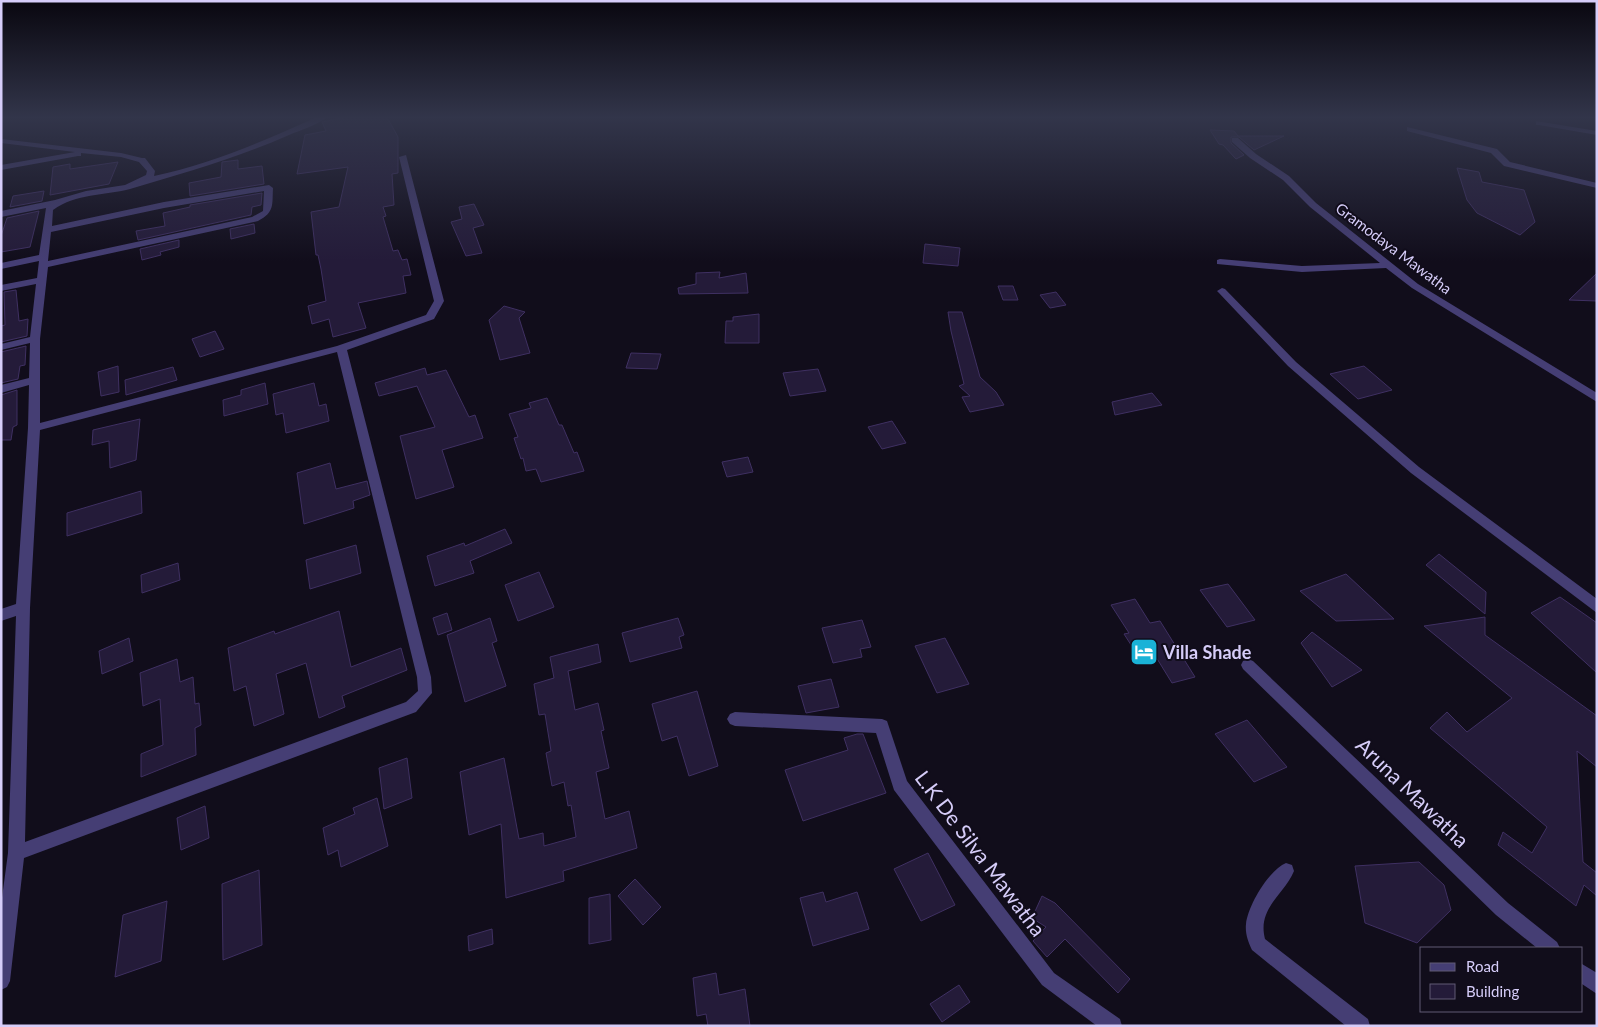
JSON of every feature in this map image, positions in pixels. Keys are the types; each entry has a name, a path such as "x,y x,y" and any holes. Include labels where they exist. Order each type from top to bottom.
{"street":[{"path":"1,168 18,165"},
{"path":"146,165 151,171 150,176 146,180"},
{"path":"1,214 137,184 202,165"},
{"path":"34,428 341,348 430,317 439,301 405,165"},
{"name":"Gramodaya Mawatha","path":"1266,165 1286,178 1313,205 1415,286 1597,398"},
{"path":"1511,165 1597,186"},
{"path":"1,266 43,261 255,219 267,211 269,188 164,205 46,230"},
{"path":"1,981 16,853 23,608 34,428 35,339 49,209 55,203"},
{"path":"1220,262 1302,269 1390,265"},
{"path":"1,288 40,280"},
{"path":"1222,291 1292,364 1415,470 1597,607"},
{"path":"1,347 35,339"},
{"path":"16,853 411,706 425,693 424,677 341,348"},
{"path":"1,388 35,380"},
{"path":"1,615 23,608"},
{"name":"Aruna Mawatha","path":"1248,665 1502,909 1550,947"},
{"name":"L.K De Silva Mawatha","path":"735,719 882,726 900,785 1048,979 1113,1026"},
{"path":"1286,871 1260,904 1254,923 1254,935 1258,944 1361,1026"},
{"path":"1583,974 1597,985"}],"building":[{"path":"70,165 70,169 98,165 117,165 109,184 50,195 53,167"},
{"path":"222,165 238,165 238,169 262,166 264,184 190,196 189,183 221,177"},
{"path":"299,165 398,165 398,173 392,174 394,205 383,207 386,216 383,217 393,251 398,250 402,260 407,259 411,275 403,276 406,293 358,303 366,328 333,337 329,319 312,324 308,306 326,301 318,255 316,255 311,212 339,207 348,167 297,174"},
{"path":"1457,168 1479,172 1482,182 1524,190 1535,222 1520,235 1477,213 1467,200"},
{"path":"44,191 42,201 10,207 13,196"},
{"path":"262,193 261,205 252,207 251,215 138,240 136,231 165,226 163,213 190,207 190,205"},
{"path":"474,204 484,225 473,228 482,253 466,256 451,222 462,219 459,207"},
{"path":"39,211 30,247 1,252 1,236 7,218"},
{"path":"254,224 255,233 231,239 230,229"},
{"path":"179,240 179,247 160,252 161,255 142,260 140,249"},
{"path":"925,244 960,248 958,266 923,263"},
{"path":"720,272 719,278 746,273 748,293 679,294 678,288 696,284 696,273"},
{"path":"1597,273 1597,301 1569,300"},
{"path":"998,286 1013,286 1018,300 1003,300"},
{"path":"16,290 19,321 28,319 27,336 1,342 1,326 5,325 4,292"},
{"path":"1056,292 1066,305 1050,308 1040,295"},
{"path":"504,306 525,312 519,318 530,353 500,360 489,320"},
{"path":"948,312 962,312 980,377 996,392 1004,405 970,412 962,397 970,396 959,386 964,384"},
{"path":"759,314 759,343 725,343 726,321 733,321 733,317"},
{"path":"215,331 224,349 200,357 192,339"},
{"path":"26,346 25,365 20,366 18,379 1,383 1,352"},
{"path":"631,353 661,354 657,369 626,368"},
{"path":"118,366 119,392 101,396 98,372"},
{"path":"1364,366 1392,390 1358,399 1330,374"},
{"path":"173,367 177,380 126,395 125,380"},
{"path":"425,368 427,375 446,370 469,417 475,415 483,438 442,450 454,487 416,499 400,436 435,427 417,386 379,396 375,383"},
{"path":"818,369 826,391 790,396 783,373"},
{"path":"265,383 268,404 224,416 223,400 241,395 241,390"},
{"path":"314,383 319,406 326,404 329,421 286,433 283,413 276,415 273,394"},
{"path":"17,390 17,425 13,427 11,440 1,440 1,395"},
{"path":"1152,393 1162,405 1115,415 1112,402"},
{"path":"547,398 559,425 562,425 574,453 577,452 584,471 541,482 536,469 526,471 523,458 521,459 514,438 518,437 509,414 531,408 529,403"},
{"path":"140,419 136,460 110,468 109,441 92,445 93,430"},
{"path":"892,421 906,443 882,449 868,427"},
{"path":"748,457 753,472 727,477 722,462"},
{"path":"330,463 336,489 367,481 370,495 353,501 354,508 304,524 297,473"},
{"path":"141,491 142,513 67,536 67,513"},
{"path":"505,529 512,543 470,561 474,573 435,586 427,556 464,543 465,546"},
{"path":"356,545 361,573 310,589 306,560"},
{"path":"1439,554 1486,592 1485,614 1426,565"},
{"path":"178,563 180,580 142,593 141,575"},
{"path":"539,572 554,607 518,621 505,585"},
{"path":"1346,574 1394,619 1336,621 1300,591"},
{"path":"1228,584 1255,620 1227,627 1200,590"},
{"path":"1560,597 1597,623 1597,673 1531,613"},
{"path":"1135,599 1150,623 1160,621 1195,677 1172,683 1148,644 1133,648 1124,634 1129,633 1111,605"},
{"path":"339,611 351,667 401,648 407,670 342,696 345,707 319,718 306,663 276,674 284,714 254,726 246,686 234,691 228,648 274,631 275,634"},
{"path":"447,613 452,630 438,635 433,618"},
{"path":"1485,617 1485,635 1597,716 1597,767 1577,751 1583,862 1597,873 1597,896 1584,885 1576,906 1498,845 1503,832 1532,853 1547,827 1430,728 1447,712 1467,732 1512,698 1424,626"},
{"path":"490,618 497,641 492,643 506,686 465,702 447,635"},
{"path":"678,618 684,635 679,637 682,648 630,662 622,633"},
{"path":"862,620 871,647 860,649 862,657 833,663 822,628"},
{"path":"1312,632 1362,670 1332,687 1301,643"},
{"path":"129,638 133,661 102,674 99,651"},
{"path":"945,638 969,684 937,693 915,646"},
{"path":"598,644 601,662 568,671 575,710 598,703 604,730 601,731 609,768 596,772 605,819 629,811 637,848 563,871 564,881 506,898 501,824 469,835 460,772 504,758 519,839 543,833 544,846 576,837 571,805 568,806 564,782 552,786 546,753 551,751 545,714 539,715 534,684 554,678 550,657"},
{"path":"177,659 180,682 193,677 195,704 199,703 201,725 195,728 196,755 141,777 141,754 163,745 160,699 143,706 140,673"},
{"path":"831,679 839,707 806,713 798,686"},
{"path":"697,691 718,766 689,776 677,736 662,741 652,704"},
{"path":"1247,720 1287,767 1254,782 1215,734"},
{"path":"863,734 886,793 803,821 785,770 848,750 844,738"},
{"path":"407,758 412,798 384,809 379,768"},
{"path":"377,798 388,846 341,867 338,850 328,855 323,828 355,814 353,808"},
{"path":"205,806 209,838 181,850 177,818"},
{"path":"928,853 955,905 921,921 894,869"},
{"path":"1419,862 1444,885 1451,910 1417,943 1365,923 1355,866"},
{"path":"259,870 262,945 223,960 222,884"},
{"path":"635,879 661,907 643,925 618,896"},
{"path":"823,892 826,902 857,892 869,929 813,946 800,898"},
{"path":"610,894 611,940 589,944 589,898"},
{"path":"1042,896 1055,903 1130,979 1118,993 1065,939 1047,957 1033,941 1046,927 1032,918"},
{"path":"167,901 161,961 115,977 123,915"},
{"path":"492,929 493,944 469,951 468,936"},
{"path":"716,973 719,995 745,989 750,1026 708,1026 706,1014 697,1016 693,978"},
{"path":"959,985 970,1002 942,1022 930,1004"}],"place":[{"name":"Villa Shade","path":"1144,652"}]}
